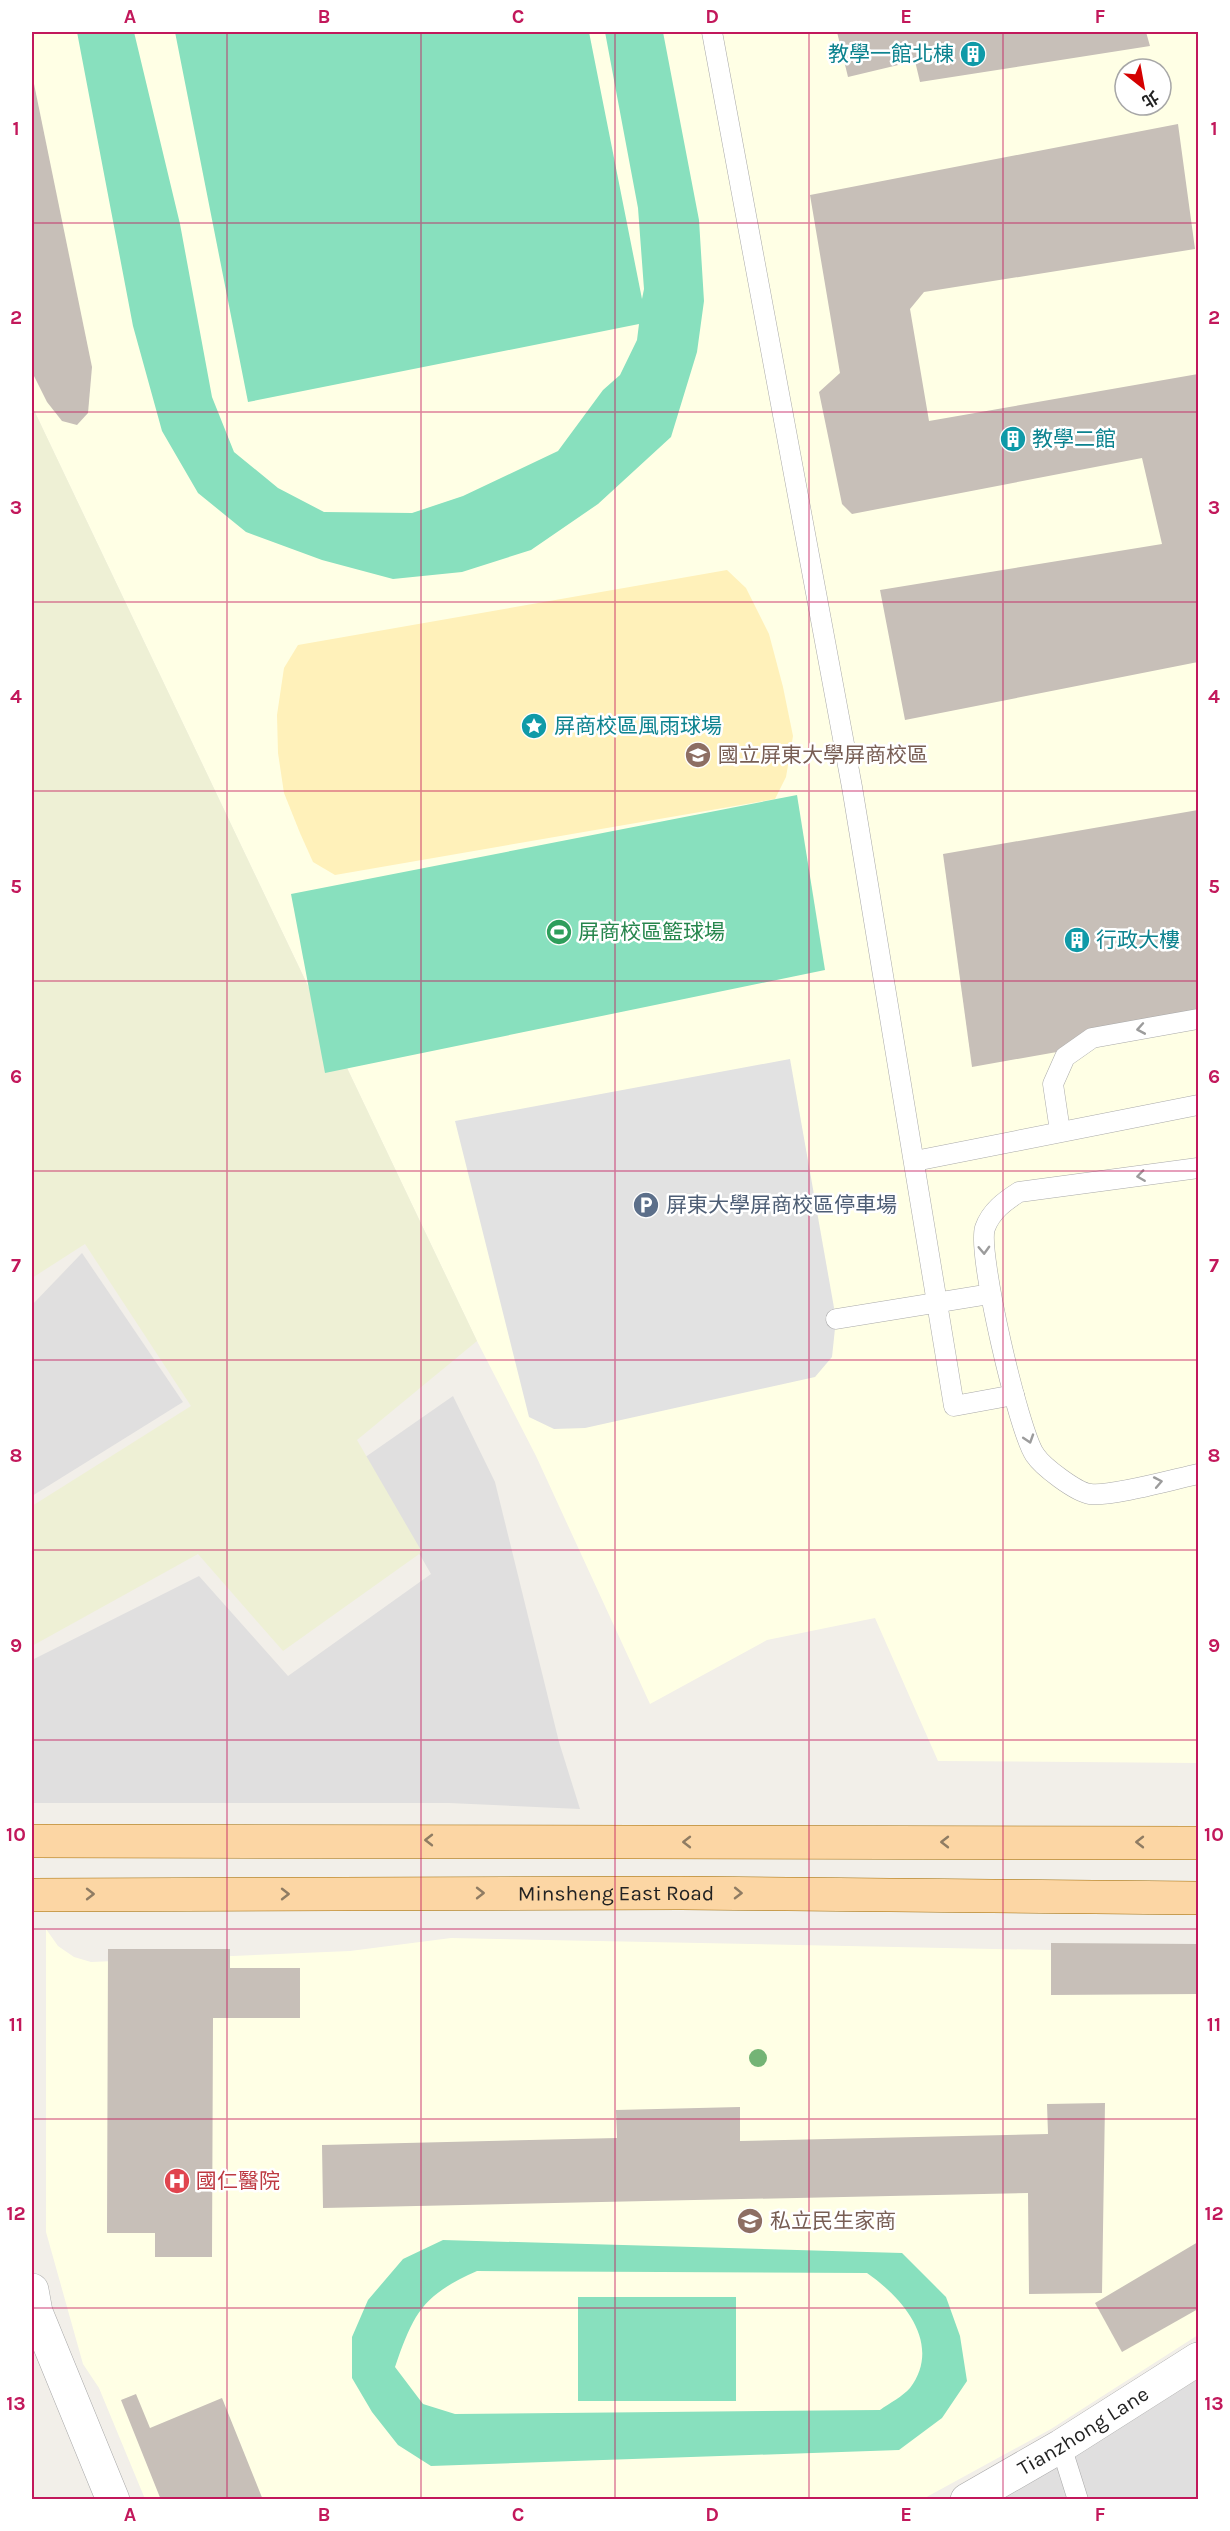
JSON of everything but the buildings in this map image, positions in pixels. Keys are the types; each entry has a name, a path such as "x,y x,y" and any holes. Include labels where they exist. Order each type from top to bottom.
{"main road":[{"path":"32,1841 1198,1842"},
{"name":"Minsheng East Road","path":"32,1895 681,1893 1198,1898"}],"street":[{"path":"32,2290 36,2312 113,2499"},
{"name":"Tianzhong Lane","path":"967,2499 1061,2446 1198,2359"}],"lane":[{"path":"712,32 850,775 954,1406 1014,1395"},
{"path":"1059,1131 1053,1084 1065,1057 1092,1038 1198,1019"},
{"path":"915,1161 1198,1105"},
{"path":"1198,1168 1019,1192 999,1206 985,1228 983,1250 990,1294 1014,1395 1034,1454 1060,1479 1090,1494 1198,1474"},
{"path":"836,1318 938,1304 990,1294"},
{"path":"1061,2446 1078,2499"}],"shaded area":[{"name":"國立屏東大學屏商校區","path":"32,32 1198,32 1198,1763 938,1761 875,1618 767,1640 650,1704 536,1456 477,1341 32,406"},
{"path":"32,406 477,1341 357,1440 422,1552 283,1651 198,1554 32,1646 32,1506 191,1406 85,1244 32,1278"},
{"name":"屏東大學屏商校區停車場","path":"790,1059 836,1319 832,1357 815,1377 585,1428 554,1429 529,1417 455,1121"},
{"path":"82,1253 183,1402 32,1496 32,1305"},
{"path":"453,1396 495,1482 559,1742 580,1809 449,1803 32,1803 32,1660 199,1576 288,1676 431,1574 364,1458"},
{"name":"私立民生家商","path":"46,1929 58,1946 74,1957 91,1962 350,1951 451,1938 1198,1953 1198,2335 1051,2429 923,2499 145,2499 99,2388 83,2364 46,2232"},
{"path":"1198,2379 1198,2499 999,2500 1082,2452"}],"sand":[{"name":"屏商校區風雨球場","path":"727,570 746,588 769,634 783,687 793,736 786,777 775,799 335,875 313,862 284,793 278,753 277,715 284,668 298,645"}],"green space":[{"path":"77,32 134,32 180,224 212,397 234,452 278,488 324,512 412,513 463,496 558,451 603,390 620,375 637,340 639,324 248,402 175,32 589,32 642,299 644,289 638,208 605,32 663,32 699,220 704,301 697,352 671,437 598,504 531,550 462,572 393,579 322,560 246,532 198,493 162,431 133,326"},
{"name":"屏商校區籃球場","path":"797,795 825,970 325,1073 291,894"},
{"path":"443,2240 902,2253 946,2297 960,2336 967,2381 942,2418 899,2450 431,2466 398,2445 372,2412 352,2378 352,2337 368,2300 403,2259","holes":["477,2271 867,2273 894,2295 905,2309 920,2339 922,2355 919,2371 910,2388 880,2410 455,2414 423,2404 395,2367 408,2332 423,2307 444,2288"]},
{"path":"578,2297 736,2297 736,2401 578,2401"}],"place":[{"name":"教學一館北棟","path":"973,54"},
{"name":"教學二館","path":"1013,439"},
{"name":"屏商校區風雨球場","path":"534,726"},
{"name":"國立屏東大學屏商校區","path":"698,755"},
{"name":"屏商校區籃球場","path":"559,932"},
{"name":"行政大樓","path":"1077,940"},
{"name":"屏東大學屏商校區停車場","path":"646,1205"},
{"name":"國仁醫院","path":"177,2181"},
{"name":"私立民生家商","path":"750,2221"}]}
